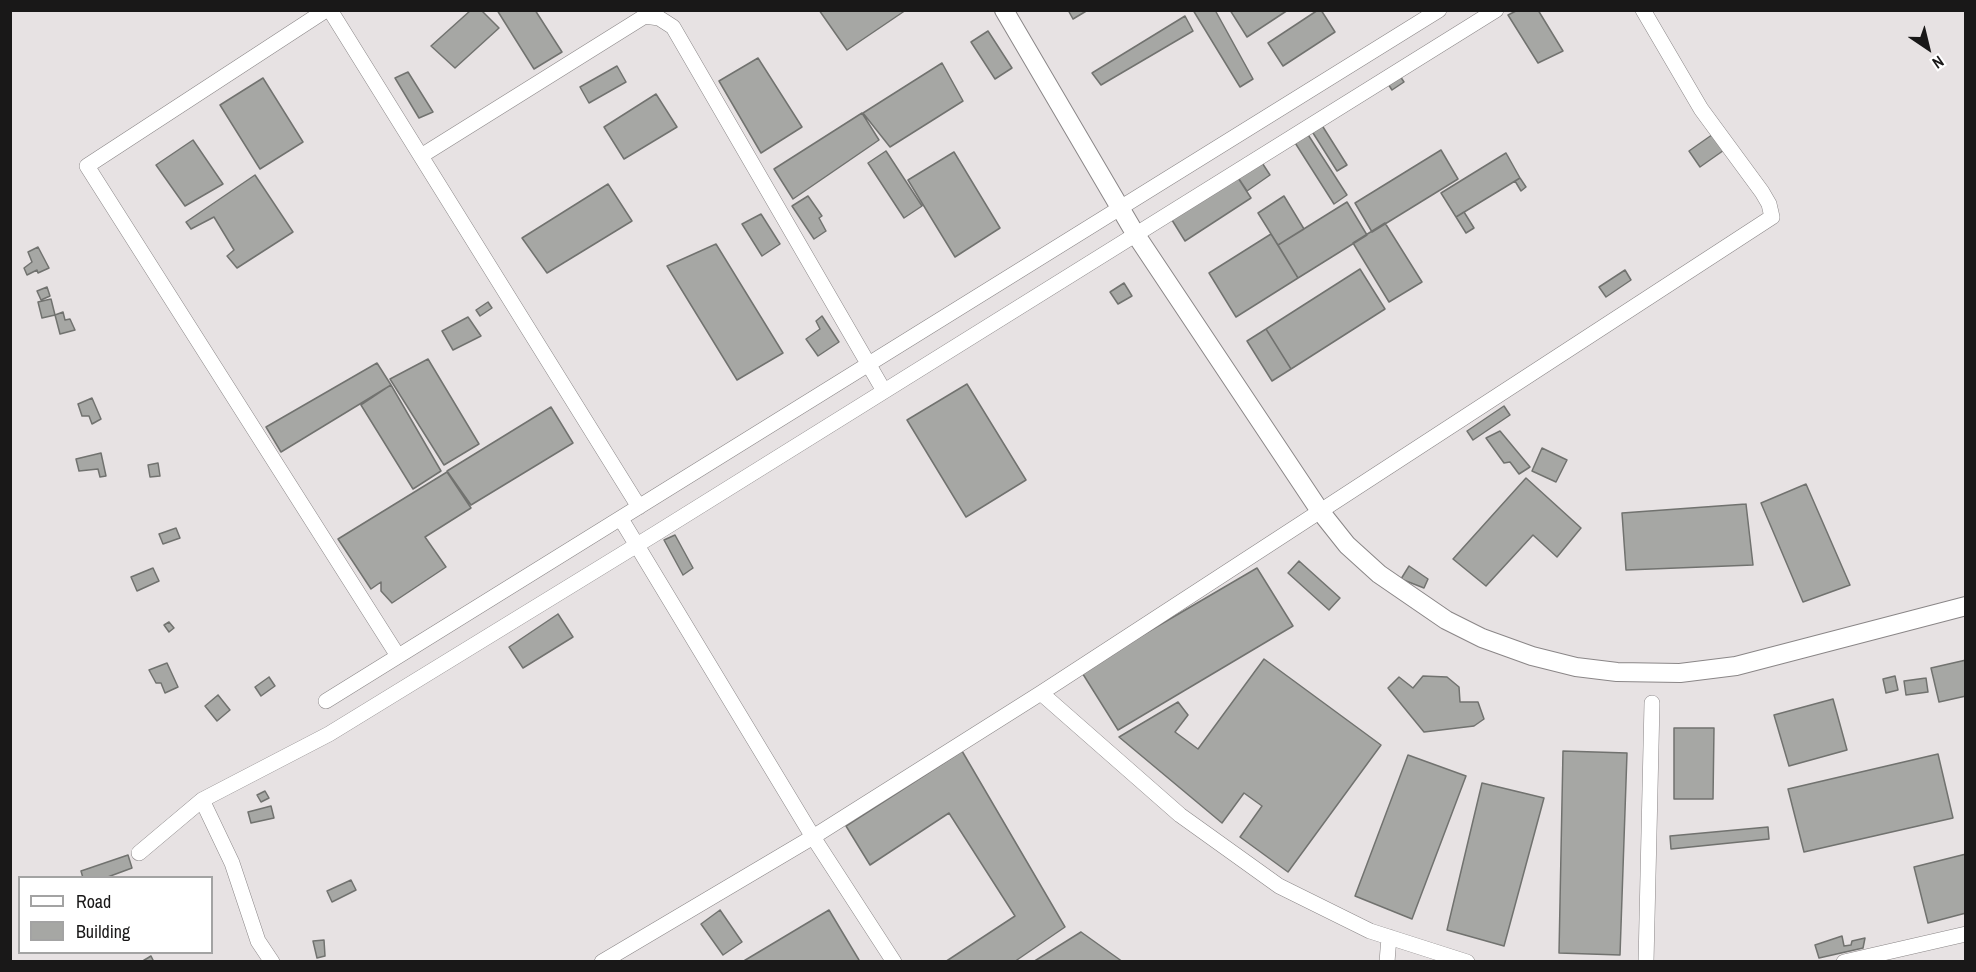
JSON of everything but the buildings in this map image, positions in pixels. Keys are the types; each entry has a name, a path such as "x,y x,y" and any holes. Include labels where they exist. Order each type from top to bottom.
{"street":[{"path":"398,656 87,166 328,10 422,156 639,507"},
{"path":"1004,10 1136,235 1320,511 1347,544 1379,574 1446,620 1482,638 1532,656 1576,667 1617,672 1680,673 1736,666 1965,606"},
{"path":"326,701 1439,10"},
{"path":"139,853 202,800 329,734 636,546 1496,10"},
{"path":"602,962 813,837 1041,693 1772,217 1769,204 1762,192 1701,109 1643,10"},
{"path":"422,156 645,16 659,18 673,27 884,391"},
{"path":"621,519 813,837 894,962"},
{"path":"1041,693 1180,815 1279,886 1370,931 1467,962"},
{"path":"1646,962 1652,702"},
{"path":"202,800 232,863 258,942 272,962"},
{"path":"1844,962 1965,934"},
{"path":"1387,962 1389,937"}]}
